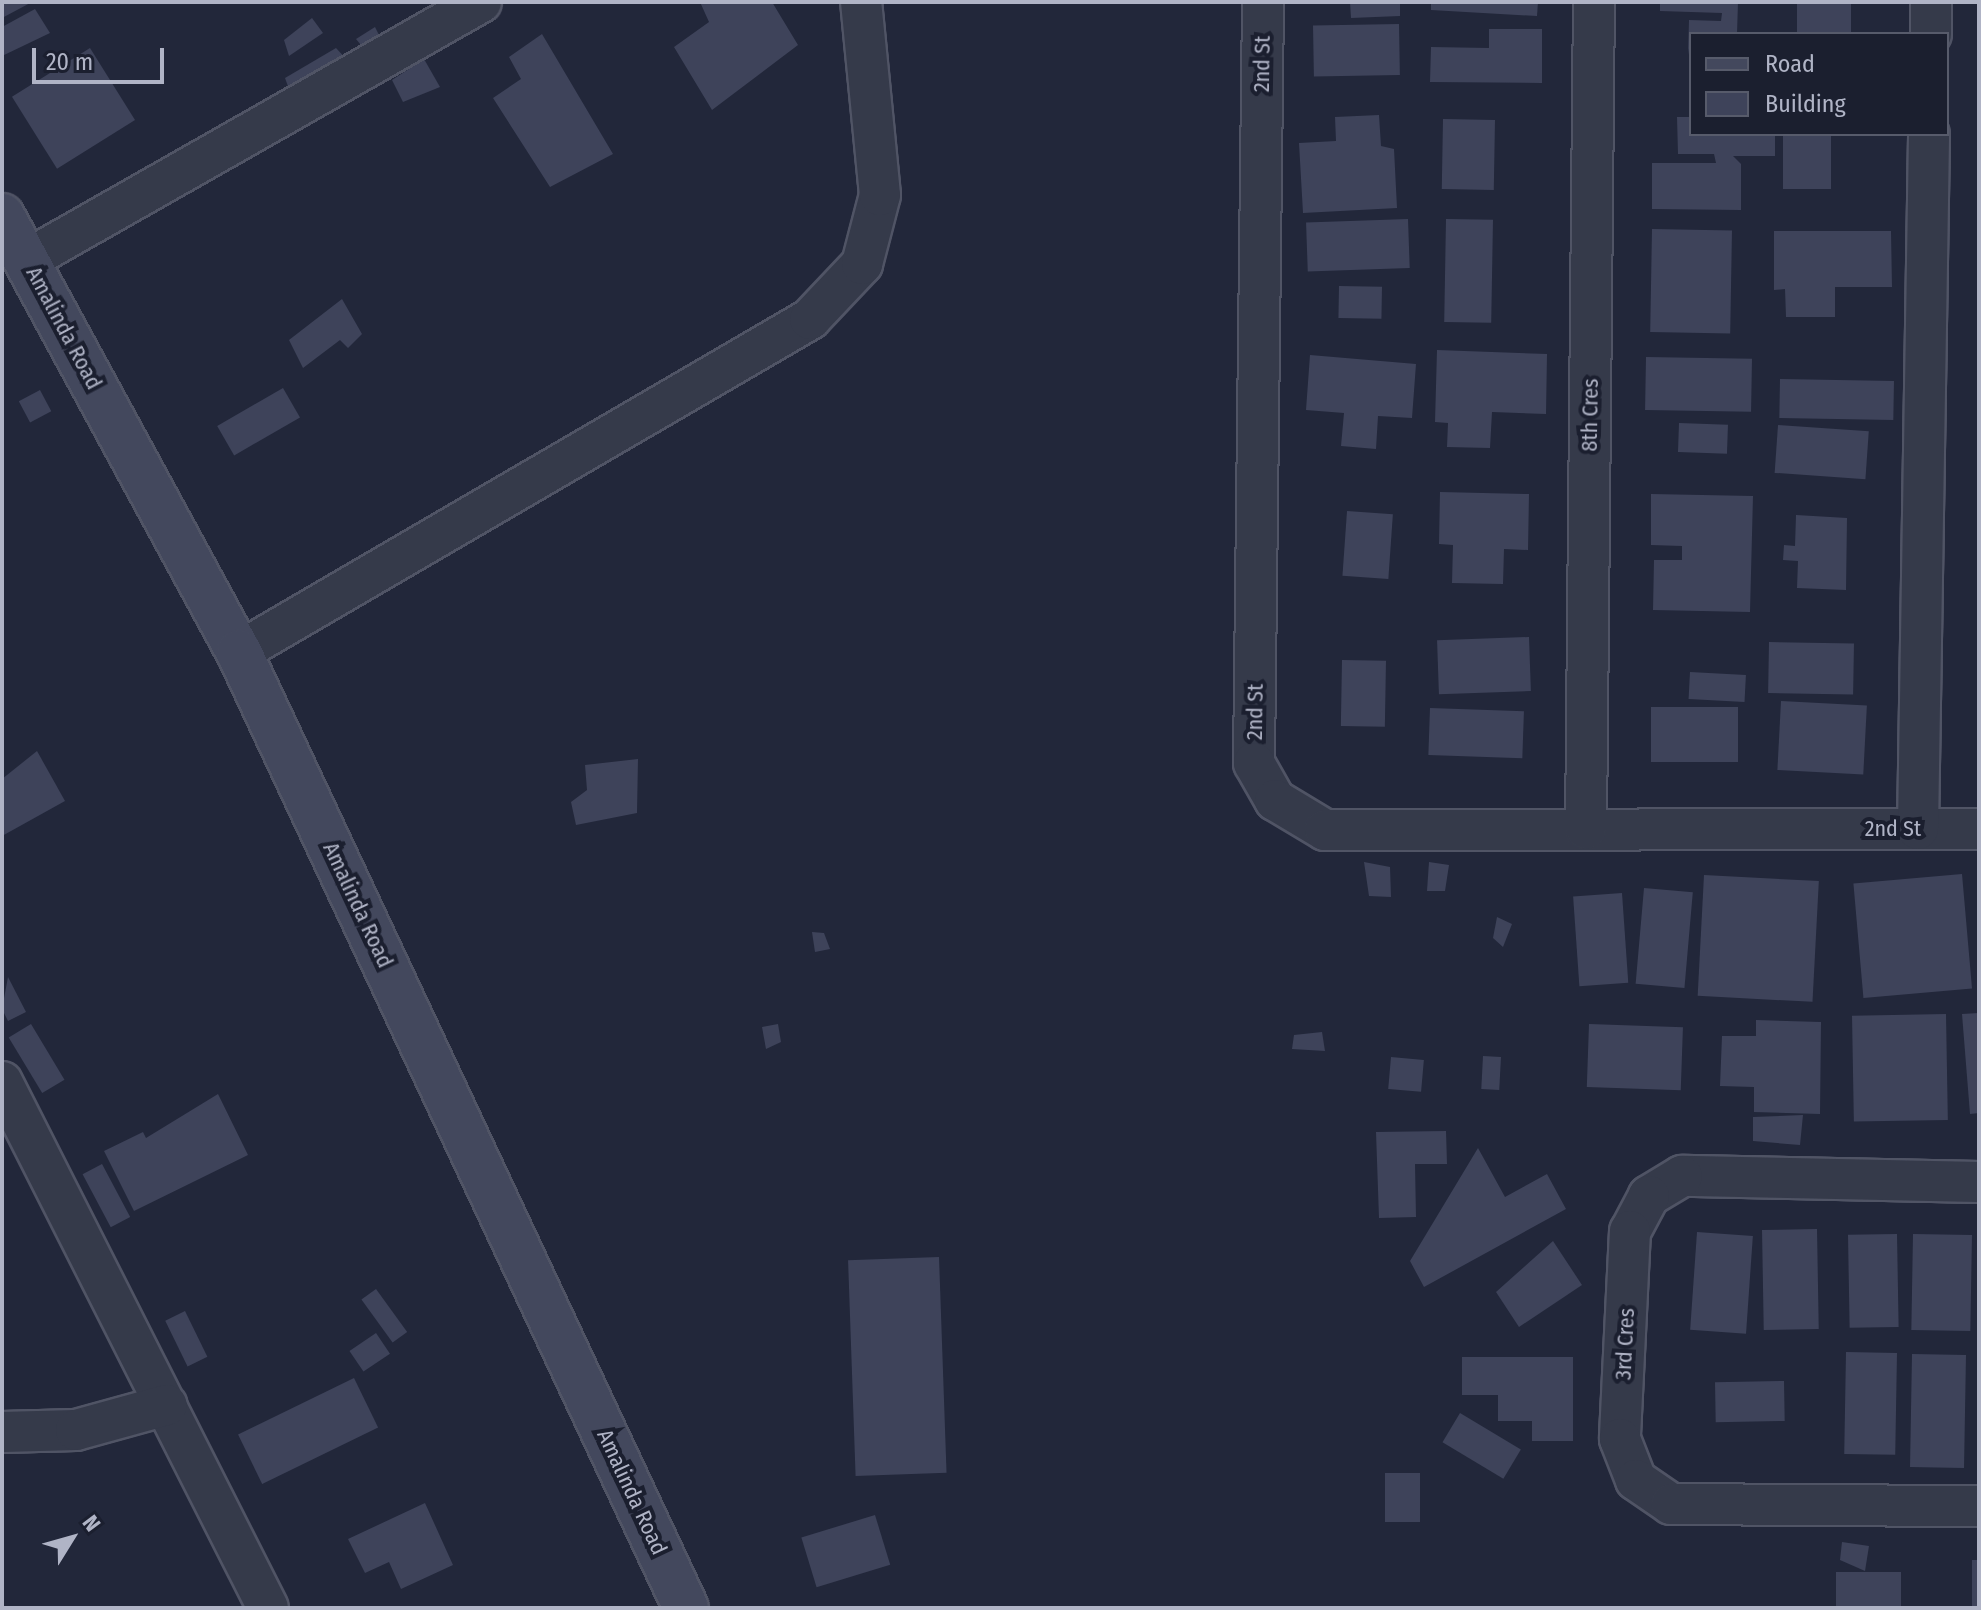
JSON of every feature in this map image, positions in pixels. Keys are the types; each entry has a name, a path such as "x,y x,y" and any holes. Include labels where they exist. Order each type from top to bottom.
{"street":[{"path":"27,260 481,2"},
{"path":"239,652 810,319 862,264 880,195 861,2"},
{"name":"2nd St","path":"1263,2 1254,763 1275,800 1325,830 1979,829"},
{"name":"8th Cres","path":"1586,829 1594,2"},
{"path":"1931,2 1931,32"},
{"path":"1918,829 1929,136"},
{"name":"Amalinda Road","path":"2,216 239,652 686,1608"},
{"path":"2,1082 268,1608"},
{"name":"3rd Cres","path":"1979,1182 1682,1176 1649,1196 1630,1231 1620,1439 1636,1480 1671,1504 1979,1506"},
{"path":"2,1432 76,1430 167,1405"}],"building":[{"path":"2,2 32,2 2,18"},
{"path":"700,2 772,2 798,45 712,110 674,47 709,22"},
{"path":"1350,2 1400,2 1400,16 1351,18"},
{"path":"1431,2 1538,2 1537,16 1431,10"},
{"path":"1660,2 1738,2 1737,32 1689,32 1688,55 1689,20 1721,21 1722,13 1660,11"},
{"path":"1797,2 1851,2 1851,32 1797,32"},
{"path":"35,9 50,33 2,56 2,27"},
{"path":"312,18 323,33 289,56 284,40"},
{"path":"1399,24 1400,75 1314,76 1313,26"},
{"path":"375,27 381,39 365,50 356,39"},
{"path":"1489,29 1542,29 1542,83 1430,82 1431,47 1489,48"},
{"path":"542,34 613,154 550,187 493,98 521,79 509,57"},
{"path":"90,48 135,120 57,169 12,97"},
{"path":"336,48 348,61 290,92 285,78"},
{"path":"424,59 440,87 403,102 392,80"},
{"path":"1379,115 1381,146 1394,149 1397,208 1303,213 1299,143 1336,141 1335,117"},
{"path":"1677,117 1689,117 1689,136 1775,136 1775,156 1733,156 1741,164 1741,210 1652,209 1652,163 1716,163 1714,154 1678,154"},
{"path":"1443,119 1495,120 1494,190 1442,189"},
{"path":"1783,136 1831,136 1831,189 1783,189"},
{"path":"1408,219 1410,268 1308,272 1306,223"},
{"path":"1446,219 1493,220 1491,323 1444,322"},
{"path":"1652,229 1732,230 1730,333 1650,332"},
{"path":"1774,231 1891,231 1892,287 1835,287 1835,317 1786,317 1785,289 1774,290"},
{"path":"1339,286 1382,287 1381,319 1338,318"},
{"path":"342,299 362,334 348,348 340,340 303,368 289,340"},
{"path":"1437,350 1547,354 1546,414 1492,412 1490,448 1447,447 1448,423 1435,422"},
{"path":"1310,355 1416,364 1412,418 1378,416 1376,449 1341,446 1344,413 1306,410"},
{"path":"1646,357 1752,359 1751,412 1645,410"},
{"path":"1780,379 1894,381 1893,420 1779,418"},
{"path":"283,388 300,417 234,455 217,426"},
{"path":"40,390 51,411 30,422 19,401"},
{"path":"1679,423 1728,425 1727,454 1678,452"},
{"path":"1778,425 1869,431 1865,479 1775,473"},
{"path":"1440,492 1529,494 1528,550 1504,549 1503,584 1452,583 1453,545 1439,544"},
{"path":"1651,494 1753,496 1750,612 1653,610 1654,560 1682,560 1682,546 1651,545"},
{"path":"1347,511 1393,514 1388,579 1342,576"},
{"path":"1796,515 1847,518 1846,590 1797,588 1798,561 1783,560 1784,545 1795,546"},
{"path":"1529,637 1531,691 1439,694 1437,640"},
{"path":"1769,642 1854,643 1853,694 1768,693"},
{"path":"1342,660 1386,661 1385,727 1341,726"},
{"path":"1690,672 1746,675 1745,702 1689,699"},
{"path":"1781,701 1867,706 1863,774 1777,770"},
{"path":"1651,707 1738,707 1738,762 1651,762"},
{"path":"1430,708 1524,711 1522,758 1428,755"},
{"path":"37,751 65,801 2,836 2,779"},
{"path":"638,759 637,813 576,825 571,802 587,790 585,765"},
{"path":"1364,862 1390,867 1391,897 1369,896"},
{"path":"1429,862 1449,865 1445,891 1427,891"},
{"path":"1962,874 1972,989 1863,998 1853,883"},
{"path":"1704,875 1819,881 1813,1002 1698,996"},
{"path":"1644,888 1693,892 1684,988 1636,984"},
{"path":"1622,893 1628,983 1579,986 1573,896"},
{"path":"1497,917 1512,924 1503,947 1493,938"},
{"path":"812,932 824,933 830,949 815,952"},
{"path":"8,977 26,1012 8,1021 2,1009"},
{"path":"1979,1013 1979,1113 1970,1114 1962,1014"},
{"path":"1946,1014 1948,1120 1854,1122 1852,1016"},
{"path":"1756,1020 1821,1022 1820,1114 1754,1112 1754,1087 1720,1086 1722,1036 1756,1036"},
{"path":"31,1024 64,1080 42,1093 9,1037"},
{"path":"778,1024 781,1042 766,1049 762,1027"},
{"path":"1589,1024 1683,1027 1681,1090 1587,1087"},
{"path":"1322,1032 1325,1051 1292,1049 1294,1035"},
{"path":"1483,1056 1501,1057 1499,1090 1481,1089"},
{"path":"1391,1057 1424,1060 1421,1092 1388,1089"},
{"path":"218,1094 248,1155 134,1211 104,1151 143,1132 146,1138"},
{"path":"1803,1115 1800,1145 1753,1141 1753,1117"},
{"path":"1446,1131 1447,1164 1415,1164 1416,1217 1379,1218 1376,1132"},
{"path":"1478,1148 1505,1197 1547,1174 1566,1209 1424,1287 1410,1261"},
{"path":"102,1164 130,1217 111,1227 83,1174"},
{"path":"1817,1229 1819,1329 1764,1330 1762,1230"},
{"path":"1697,1232 1753,1236 1746,1334 1690,1330"},
{"path":"1897,1234 1899,1327 1850,1328 1848,1235"},
{"path":"1913,1234 1972,1235 1970,1331 1911,1330"},
{"path":"1553,1241 1582,1285 1519,1327 1496,1292"},
{"path":"939,1257 947,1473 856,1476 848,1260"},
{"path":"376,1289 407,1332 393,1342 361,1300"},
{"path":"185,1311 207,1357 188,1366 165,1321"},
{"path":"376,1333 390,1354 363,1372 349,1351"},
{"path":"1846,1352 1897,1353 1895,1455 1844,1454"},
{"path":"1912,1354 1966,1355 1964,1468 1910,1467"},
{"path":"1462,1357 1573,1357 1573,1441 1532,1441 1532,1421 1498,1421 1498,1395 1462,1395"},
{"path":"354,1378 378,1427 262,1484 238,1435"},
{"path":"1784,1381 1785,1421 1716,1422 1715,1382"},
{"path":"1460,1413 1521,1450 1503,1479 1442,1442"},
{"path":"1385,1473 1420,1473 1420,1522 1385,1522"},
{"path":"425,1503 453,1565 401,1589 389,1562 365,1573 348,1539"},
{"path":"875,1515 890,1565 817,1587 801,1538"},
{"path":"1842,1542 1869,1546 1865,1571 1840,1560"},
{"path":"1972,1560 1979,1560 1979,1608 1972,1608"},
{"path":"1836,1572 1901,1572 1901,1608 1836,1608"}]}
